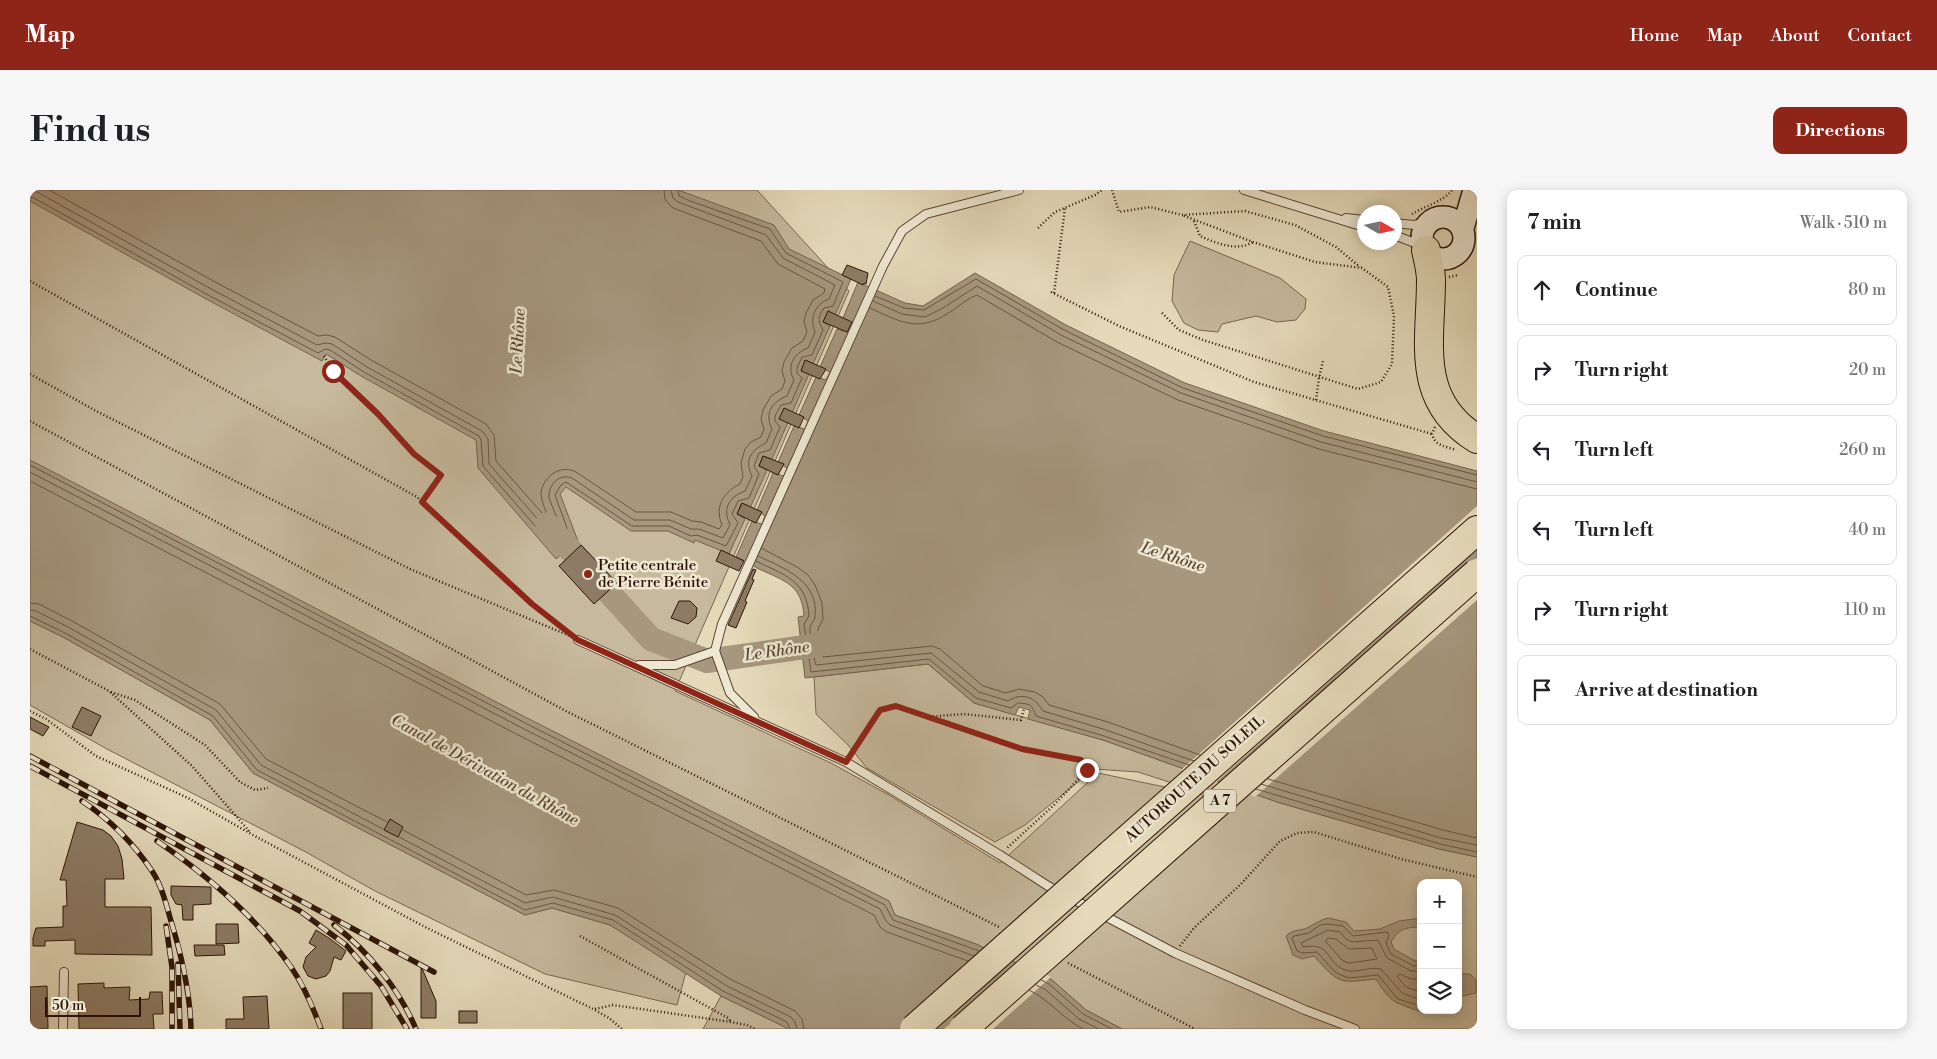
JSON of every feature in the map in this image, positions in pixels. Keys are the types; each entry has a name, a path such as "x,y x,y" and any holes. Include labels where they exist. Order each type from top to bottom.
{"highway":[{"path":"1426,250 1431,278 1428,335 1430,373 1442,405 1456,423 1469,445"},
{"name":"AUTOROUTE DU SOLEIL","path":"914,1029 1477,530"},
{"name":"A 7","path":"963,1029 1477,573"}],"main road":[{"path":"1425,218 1456,200 1464,190"},
{"path":"1425,218 1422,239 1426,250 1430,255 1442,259 1454,256 1463,247 1462,228 1474,190"},
{"path":"1425,218 1444,216 1455,220 1462,228"}],"lane":[{"path":"757,720 730,693 715,651 722,624 883,266 902,231 926,214 1019,190"},
{"path":"1244,190 1357,225"},
{"path":"1331,217 1357,219"},
{"path":"1402,224 1414,225 1425,218"},
{"path":"1402,238 1416,243 1426,250"},
{"path":"578,640 846,762 1000,854 1048,886 1175,953 1288,1003 1355,1029"},
{"path":"636,665 675,665 715,651"},
{"path":"64,972 64,1029"}],"path":[{"path":"1038,228 1055,212 1095,195 1102,190"},
{"path":"1112,190 1119,212 1150,207 1182,215 1253,242 1315,262 1362,268"},
{"path":"1425,218 1430,203 1445,198 1452,190"},
{"path":"1065,208 1052,292 1119,326 1254,382 1432,434 1437,444 1469,445"},
{"path":"1162,313 1179,330 1203,340 1318,378 1358,389 1381,382 1392,364 1394,316 1388,287 1336,247 1295,225 1245,211 1182,215"},
{"path":"1194,221 1200,236 1221,245 1247,246 1253,242"},
{"path":"30,281 400,487 422,502 532,604 578,640"},
{"path":"324,356 333,371 378,414 414,454 441,475 422,502"},
{"path":"1316,400 1318,378 1323,361"},
{"path":"30,374 96,411 410,569 578,640"},
{"path":"30,421 566,711 1006,930"},
{"path":"30,649 109,691 135,700 205,744 240,782 255,790 268,788"},
{"path":"109,691 192,766 253,835"},
{"path":"846,762 880,710 896,706 1022,749 1081,760 1087,770 1054,805 1000,854"},
{"path":"925,717 964,714 1021,720 1024,709"},
{"path":"30,711 46,719 96,756 188,798 427,928 593,1010 608,1018 622,1029"},
{"path":"1175,953 1194,928 1241,884 1280,841 1297,833 1314,832 1402,859 1477,877"},
{"path":"580,936 728,1018 731,1022"},
{"path":"1066,962 1195,1029"},
{"path":"593,1010 613,1005 731,1022 748,1025 755,1029"}],"shaded area":[{"path":"30,190 757,190 849,291 675,691 831,763 889,795 1000,863 1098,773 1222,799 1138,772 1094,769 1025,825 995,842 867,768 848,745 816,714 814,677 928,664 974,703 1103,740 1277,802 1439,849 1477,857 1477,1029 1122,1029 1086,1010 1052,980 976,944 895,915 889,901 638,775 30,557"},
{"path":"1190,241 1280,278 1306,299 1305,309 1296,320 1277,322 1256,316 1222,324 1218,332 1198,330 1184,323 1172,301 1174,275"},
{"path":"30,621 63,637 210,720 253,773 525,915 552,908 610,925 686,972 677,1005 545,974 375,891 304,851 105,748 30,705"},
{"path":"721,996 789,1029 703,1029"}],"water":[{"path":"30,190 678,190 774,225 789,249 851,279 835,315 828,311 823,322 830,326 813,364 806,360 801,370 809,374 772,459 763,456 759,466 767,470 750,508 741,504 737,514 745,519 729,554 695,540 694,543 668,531 631,531 566,487 560,494 578,541 556,559 478,468 476,440 361,376 326,354 322,361 30,201"},
{"path":"975,273 1066,325 1185,383 1324,431 1477,471 1477,857 1439,849 1277,802 1103,740 1028,719 1030,710 1019,707 1015,715 974,703 928,664 805,678 798,617 804,616 800,597 784,581 736,557 752,521 762,524 765,516 757,510 773,473 784,476 787,468 778,462 794,426 805,429 808,421 799,415 816,377 826,380 830,372 820,367 837,329 848,332 852,324 843,318 858,282 905,303 923,306"},
{"name":"Canal de Dérivation du Rhône","path":"30,460 531,720 889,901 895,915 976,944 1052,980 1086,1010 1122,1029 789,1029 721,996 610,925 552,908 525,915 253,773 210,720 63,637 30,621"},
{"path":"1328,918 1346,922 1354,931 1380,929 1399,921 1417,919 1417,927 1403,930 1391,942 1394,949 1417,961 1417,1010 1391,998 1376,979 1341,980 1329,972 1314,956 1302,959 1293,955 1286,936"},
{"path":"1462,974 1470,974 1476,980 1476,993 1462,996"}],"pier":[{"path":"1477,506 1477,549 1215,783 1181,770"},
{"path":"1477,558 1477,600 1255,797 1220,784"},
{"path":"1020,962 1051,977 993,1029 944,1029"}],"building":[{"path":"847,265 868,273 866,284 864,283 863,285 842,275"},
{"path":"828,311 852,322 847,332 823,322"},
{"path":"805,360 826,369 820,379 801,371"},
{"path":"784,408 804,417 799,428 779,419"},
{"path":"763,456 784,464 778,475 759,466"},
{"path":"742,503 762,512 756,523 737,514"},
{"name":"Petite centrale de Pierre Bénite","path":"581,545 617,583 594,604 559,566"},
{"path":"721,550 744,561 739,571 716,561"},
{"path":"753,569 756,570 752,579 754,580 736,628 728,625"},
{"path":"679,601 690,601 697,608 696,617 688,624 671,618"},
{"path":"82,707 101,716 91,736 72,727"},
{"path":"30,717 49,727 43,736 30,729"},
{"path":"390,819 403,827 398,837 384,830"},
{"path":"77,822 103,830 111,836 118,846 122,859 124,879 105,879 105,907 151,907 152,955 75,954 75,940 45,941 45,946 33,946 36,928 63,927 63,906 67,906 66,880 60,880"},
{"path":"171,886 211,887 211,904 193,905 193,920 183,920 182,905 176,904 171,895"},
{"path":"216,924 238,924 239,943 216,944"},
{"path":"316,930 346,951 341,960 334,957 330,971 326,976 316,979 308,976 303,967 306,957 316,947 309,943"},
{"path":"194,945 224,945 225,955 195,956"},
{"path":"421,966 436,1001 436,1018 421,1018"},
{"path":"104,983 104,988 130,987 129,1000 149,999 150,992 162,992 163,1014 153,1014 154,1029 79,1029 78,984"},
{"path":"47,986 48,1029 30,1029 30,987"},
{"path":"343,993 372,993 372,1029 343,1029"},
{"path":"267,996 269,1029 226,1029 226,1019 244,1019 243,997"},
{"path":"459,1011 477,1011 477,1023 459,1023"}],"waterway":[{"name":"Le Rhône","path":"547,524 651,639 707,661 819,645 832,636"}],"railway":[{"path":"30,756 434,972"},
{"path":"30,766 300,911 346,945 381,986 407,1029"},
{"path":"82,801 102,816 129,842 145,861 158,883 182,961 189,1001 191,1029"},
{"path":"157,841 230,898 262,931 296,974 321,1029"},
{"path":"334,925 359,947 382,972 401,1000 416,1029"},
{"path":"166,926 172,967 172,1029"},
{"path":"178,964 180,1029"}],"place":[{"name":"Petite centrale de Pierre Bénite","path":"588,574"}],"route":[{"path":"333,371 378,414 414,454 441,475 422,502 532,604 578,640 846,762 880,710 896,706 1022,749 1081,760 1087,770"}]}
